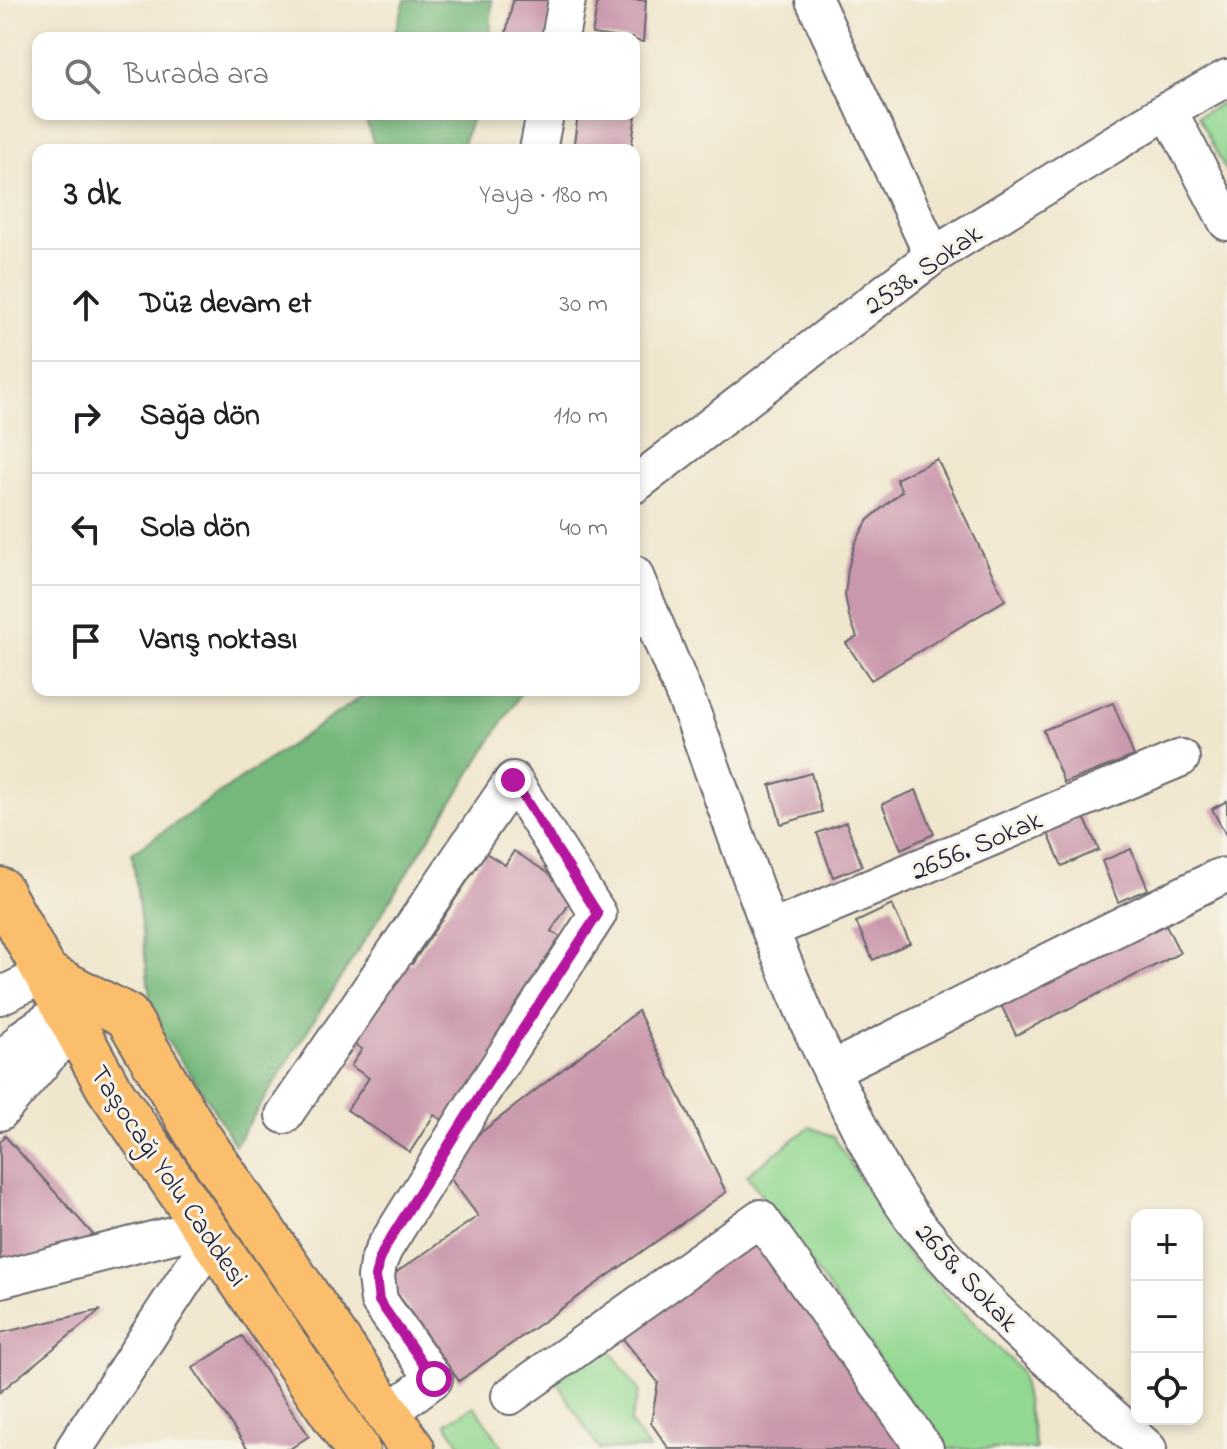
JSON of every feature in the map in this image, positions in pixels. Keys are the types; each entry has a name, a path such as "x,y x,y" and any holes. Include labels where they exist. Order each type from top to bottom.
{"main road":[{"name":"Taşocağı Yolu Caddesi","path":"0,890 108,1087 357,1449"},
{"name":"Taşocağı Yolu Caddesi","path":"62,1002 127,1016 199,1137 412,1449"}],"street":[{"path":"561,32 567,0"},
{"path":"814,0 933,256"},
{"name":"2538. Sokak","path":"640,480 933,256 1168,110 1227,78"},
{"path":"1168,110 1227,222"},
{"path":"539,144 544,120"},
{"name":"2658. Sokak","path":"640,588 694,718 770,930 874,1159 920,1228 987,1303 1148,1449"},
{"name":"2656. Sokak","path":"770,930 1181,758"},
{"path":"284,1115 513,780 598,914 481,1093 378,1263 379,1301 434,1379 388,1413"},
{"path":"831,1070 1219,877"},
{"path":"0,996 62,1002"},
{"path":"0,1065 24,1037 62,1002"},
{"path":"0,1112 62,1002"},
{"path":"510,1396 760,1218 925,1449"},
{"path":"0,1279 210,1235"},
{"path":"74,1449 201,1255 210,1235"}],"green space":[{"path":"405,0 492,0 490,32 395,32"},
{"path":"1227,101 1227,173 1198,116"},
{"path":"471,120 463,144 374,144 366,121"},
{"path":"362,696 519,696 235,1145 203,1092 153,1021 132,853"},
{"path":"810,1127 834,1137 904,1251 1020,1370 1036,1449 944,1449 747,1175"},
{"path":"606,1344 639,1391 630,1423 649,1449 599,1449 556,1381"},
{"path":"474,1406 504,1449 463,1449 446,1423"}],"building":[{"path":"513,0 552,0 547,32 506,32"},
{"path":"598,0 646,0 643,42 640,41 640,32 592,32"},
{"path":"577,120 635,120 632,144 574,144"},
{"path":"937,459 1005,600 871,680 846,643 857,637 845,595 855,543 868,520 902,491 896,479"},
{"path":"1113,703 1134,756 1064,783 1043,730"},
{"path":"811,773 822,812 781,824 770,785"},
{"path":"916,790 934,834 901,849 882,804"},
{"path":"1227,801 1227,837 1212,809"},
{"path":"1083,815 1099,850 1062,866 1047,831"},
{"path":"846,822 862,866 833,877 817,833"},
{"path":"1131,849 1148,889 1118,902 1102,861"},
{"path":"514,851 577,892 551,931 569,943 449,1124 434,1115 410,1152 347,1110 369,1078 351,1066 362,1049 354,1044 486,853 505,865"},
{"path":"892,905 910,943 873,960 856,922"},
{"path":"1164,921 1180,953 1016,1035 1000,1003"},
{"path":"638,1011 726,1192 459,1381 387,1279 478,1216 440,1164"},
{"path":"5,1136 97,1239 0,1265 0,1142"},
{"path":"759,1233 922,1449 669,1449 651,1423 658,1382 619,1334"},
{"path":"101,1310 0,1392 0,1333"},
{"path":"242,1336 309,1436 290,1449 248,1449 193,1368"}],"route":[{"path":"434,1379 379,1301 376,1289 378,1263 481,1093 598,914 513,780"}]}
